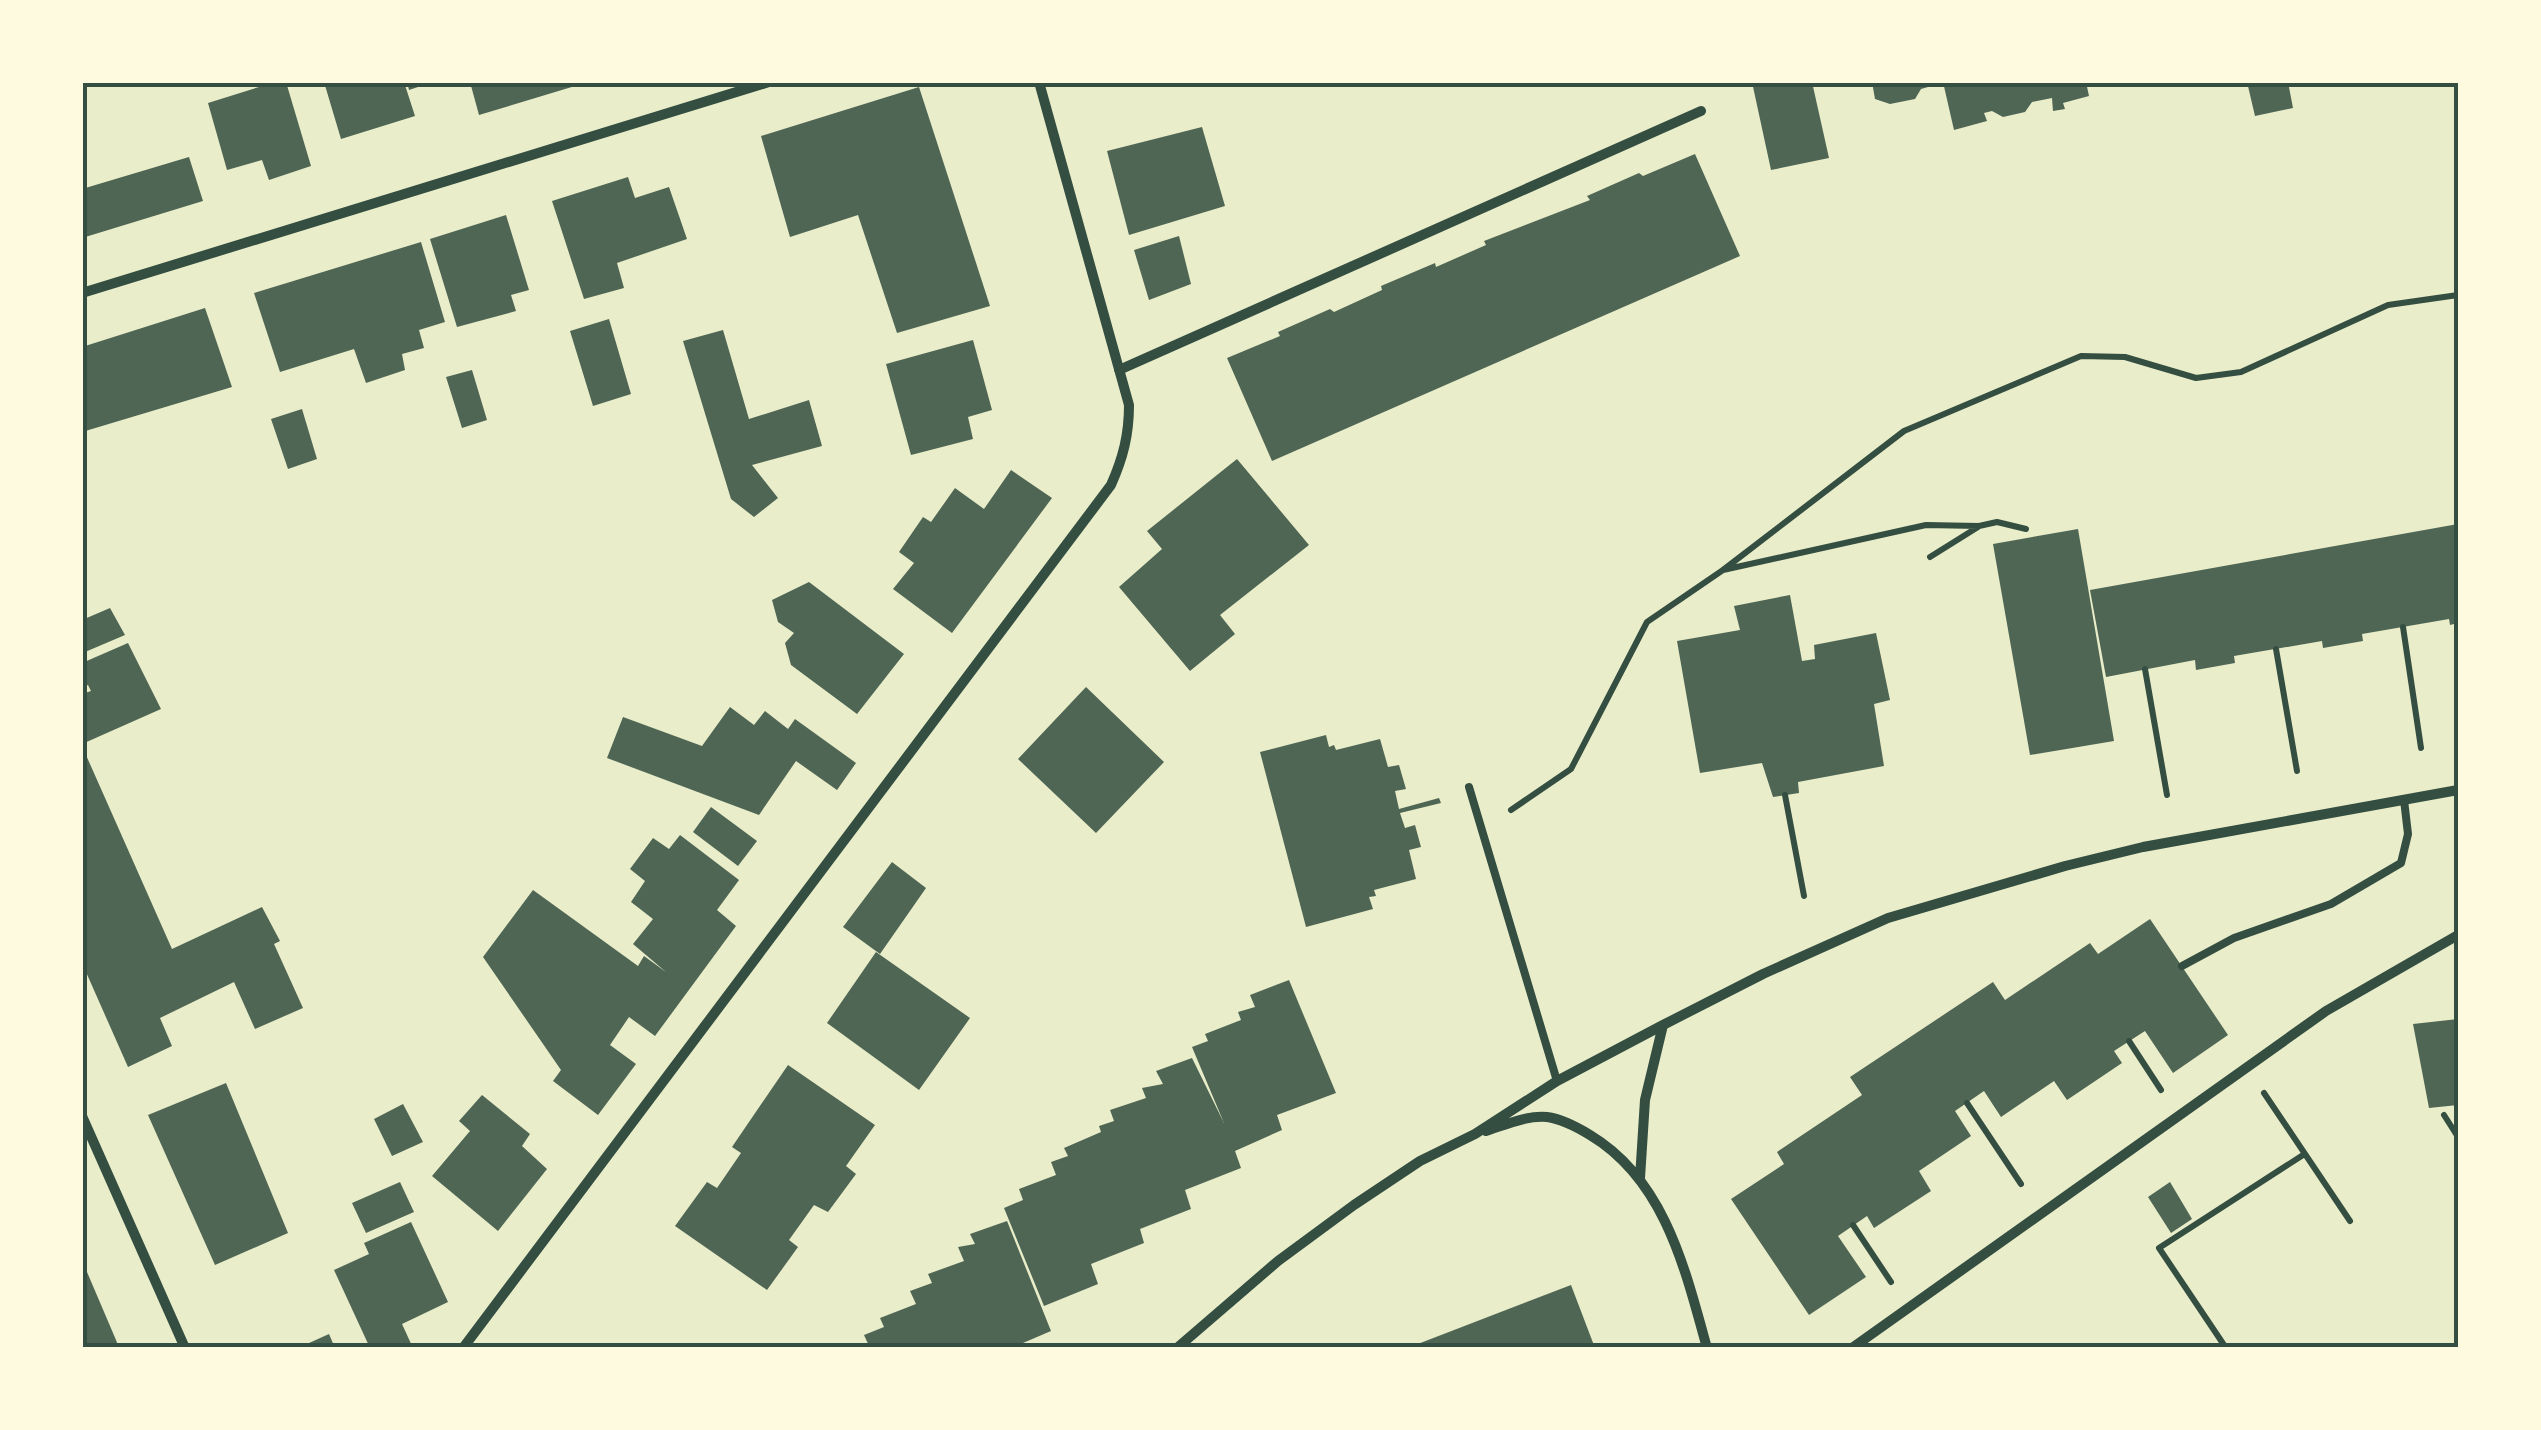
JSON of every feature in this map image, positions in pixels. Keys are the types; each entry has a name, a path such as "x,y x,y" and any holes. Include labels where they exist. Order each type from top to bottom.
{"street":[{"path":"82,293 769,82"},
{"path":"463,1348 1097,507 1121,462 1128,432 1128,405 1039,82"},
{"path":"1119,370 1701,110"},
{"path":"1177,1348 1278,1261 1354,1204 1420,1162 1476,1134 1557,1081 1663,1025 1763,974 1888,918 1990,886 2143,847 2458,790"},
{"path":"1852,1348 2326,1011 2458,935"},
{"path":"1640,1179 1645,1100 1663,1025"},
{"path":"82,1116 185,1348"},
{"path":"1476,1134 1518,1121 1549,1117 1606,1145 1640,1179 1677,1245 1707,1348"}],"lane":[{"path":"1468,787 1557,1081"},
{"path":"2182,966 2234,938 2331,904 2402,863 2408,834 2404,800"}],"path":[{"path":"1482,831 1571,769 1647,622 1724,570 1904,431 2081,356 2125,357 2196,378 2241,372 2388,304 2458,295"},
{"path":"1724,570 1926,525 1979,526 1997,522 2026,529"},
{"path":"1930,557 1979,526"},
{"path":"2403,627 2421,748"},
{"path":"2276,649 2297,771"},
{"path":"2145,669 2167,795"},
{"path":"1785,795 1804,896"},
{"path":"2130,1041 2177,1117"},
{"path":"2247,1067 2350,1221"},
{"path":"1967,1103 2041,1214"},
{"path":"2444,1115 2458,1137"},
{"path":"2226,1348 2160,1248 2303,1154"},
{"path":"1854,1225 1908,1308"}],"building":[{"path":"286,82 311,166 269,180 262,160 227,170 208,103"},
{"path":"324,82 404,82 415,116 341,139"},
{"path":"407,82 430,82 430,83 409,90"},
{"path":"470,82 585,82 585,83 479,115"},
{"path":"1752,82 1812,82 1829,158 1771,170"},
{"path":"1872,82 1927,82 1928,87 1921,89 1915,99 1890,104 1875,99"},
{"path":"1943,82 2086,82 2089,96 2063,103 2065,109 2053,111 2052,98 2032,102 2025,112 2003,117 1992,111 1984,113 1987,121 1954,130"},
{"path":"2247,82 2288,82 2293,108 2255,116"},
{"path":"919,87 990,306 897,333 858,215 790,237 761,136"},
{"path":"1202,127 1225,206 1129,235 1107,151"},
{"path":"1695,154 1740,256 1272,461 1227,358 1330,309 1334,312 1382,290 1381,286 1486,245 1484,241 1590,200 1587,196 1639,173 1643,176"},
{"path":"189,157 203,201 82,238 82,189"},
{"path":"628,177 635,198 669,187 687,239 617,263 624,288 584,299 552,201"},
{"path":"506,215 529,290 511,295 516,311 457,327 430,239"},
{"path":"1179,236 1191,284 1149,300 1134,250"},
{"path":"421,242 445,322 419,330 424,348 402,354 405,370 366,383 354,349 280,372 254,293"},
{"path":"205,308 232,387 82,432 82,347"},
{"path":"609,319 631,394 593,406 570,331"},
{"path":"723,330 749,419 809,400 822,446 752,465 778,498 754,517 731,499 683,341"},
{"path":"973,340 992,410 968,417 973,439 911,455 886,364"},
{"path":"472,370 487,420 462,428 446,377"},
{"path":"302,409 317,459 288,469 271,419"},
{"path":"1237,459 1309,545 1220,615 1235,634 1190,671 1119,587 1162,549 1147,531"},
{"path":"1011,470 1052,498 952,633 893,589 914,563 899,552 923,517 931,522 955,488 984,509"},
{"path":"2458,524 2458,623 2450,625 2449,619 2362,634 2363,641 2323,648 2322,641 2234,656 2235,663 2196,670 2195,660 2106,677 2090,590"},
{"path":"2078,529 2114,741 2030,755 1993,544"},
{"path":"809,582 904,654 857,714 791,665 785,643 794,633 778,622 772,600"},
{"path":"1790,595 1802,661 1815,659 1814,645 1876,633 1890,700 1874,704 1884,766 1798,782 1799,793 1773,797 1762,763 1700,773 1677,641 1740,630 1734,606"},
{"path":"110,608 125,635 85,652 82,620"},
{"path":"128,643 161,709 82,744 82,694 91,691 88,685 82,687 82,663"},
{"path":"1086,687 1164,762 1096,833 1018,759"},
{"path":"730,707 754,725 765,711 788,729 795,719 856,763 837,790 796,761 759,815 607,758 623,717 702,746"},
{"path":"1326,735 1329,747 1334,745 1336,750 1380,739 1388,767 1399,765 1406,789 1395,791 1399,809 1439,798 1441,803 1400,813 1405,828 1415,825 1421,847 1409,850 1416,879 1374,890 1376,896 1369,897 1373,909 1306,927 1260,752"},
{"path":"82,746 172,949 262,907 280,941 274,944 303,1008 255,1029 234,982 160,1018 172,1046 128,1067 82,963"},
{"path":"711,807 757,841 738,866 693,832"},
{"path":"680,835 739,880 717,910 736,926 655,1036 629,1017 610,1045 636,1064 598,1115 553,1081 561,1070 483,957 533,890 638,966 644,956 666,972 633,944 653,919 631,902 645,881 630,869 653,838 669,849"},
{"path":"892,862 926,888 880,954 843,927"},
{"path":"2150,919 2228,1035 2173,1073 2145,1031 2114,1051 2122,1063 2067,1100 2054,1081 2001,1117 1984,1091 1955,1111 1971,1136 1919,1171 1931,1191 1874,1228 1867,1216 1838,1236 1866,1277 1809,1315 1731,1199 1784,1164 1777,1152 1862,1095 1850,1077 1993,982 2005,1000 2090,943 2098,954"},
{"path":"876,952 970,1018 919,1090 827,1023"},
{"path":"1289,980 1336,1093 1277,1115 1282,1130 1235,1151 1241,1168 1185,1190 1191,1209 1140,1229 1144,1243 1091,1264 1098,1284 1044,1306 1004,1208 1023,1200 1019,1189 1056,1175 1051,1162 1068,1156 1064,1148 1101,1132 1099,1126 1114,1121 1110,1110 1146,1098 1142,1088 1163,1084 1156,1071 1192,1058 1224,1123 1192,1047 1208,1041 1205,1034 1241,1020 1238,1012 1255,1007 1250,995"},
{"path":"2458,1019 2458,1105 2429,1108 2413,1024"},
{"path":"788,1065 875,1125 846,1166 856,1174 828,1212 814,1205 789,1240 798,1247 767,1290 675,1226 707,1182 717,1188 741,1153 732,1147"},
{"path":"226,1083 288,1233 215,1265 148,1115"},
{"path":"482,1095 530,1134 522,1146 547,1169 498,1231 432,1176 470,1131 459,1121"},
{"path":"403,1104 423,1142 392,1156 374,1119"},
{"path":"400,1182 414,1212 366,1233 352,1203"},
{"path":"2170,1182 2192,1219 2171,1233 2148,1197"},
{"path":"1007,1221 1051,1331 1011,1348 870,1348 864,1335 884,1327 880,1318 916,1304 910,1291 932,1283 928,1274 964,1261 958,1247 975,1244 970,1234"},
{"path":"411,1222 448,1302 402,1324 413,1348 370,1348 334,1270 369,1254 364,1243"},
{"path":"87,1272 119,1348 82,1348 82,1274"},
{"path":"1571,1285 1595,1348 1410,1348 1410,1347"},
{"path":"329,1334 335,1348 298,1348"}]}
